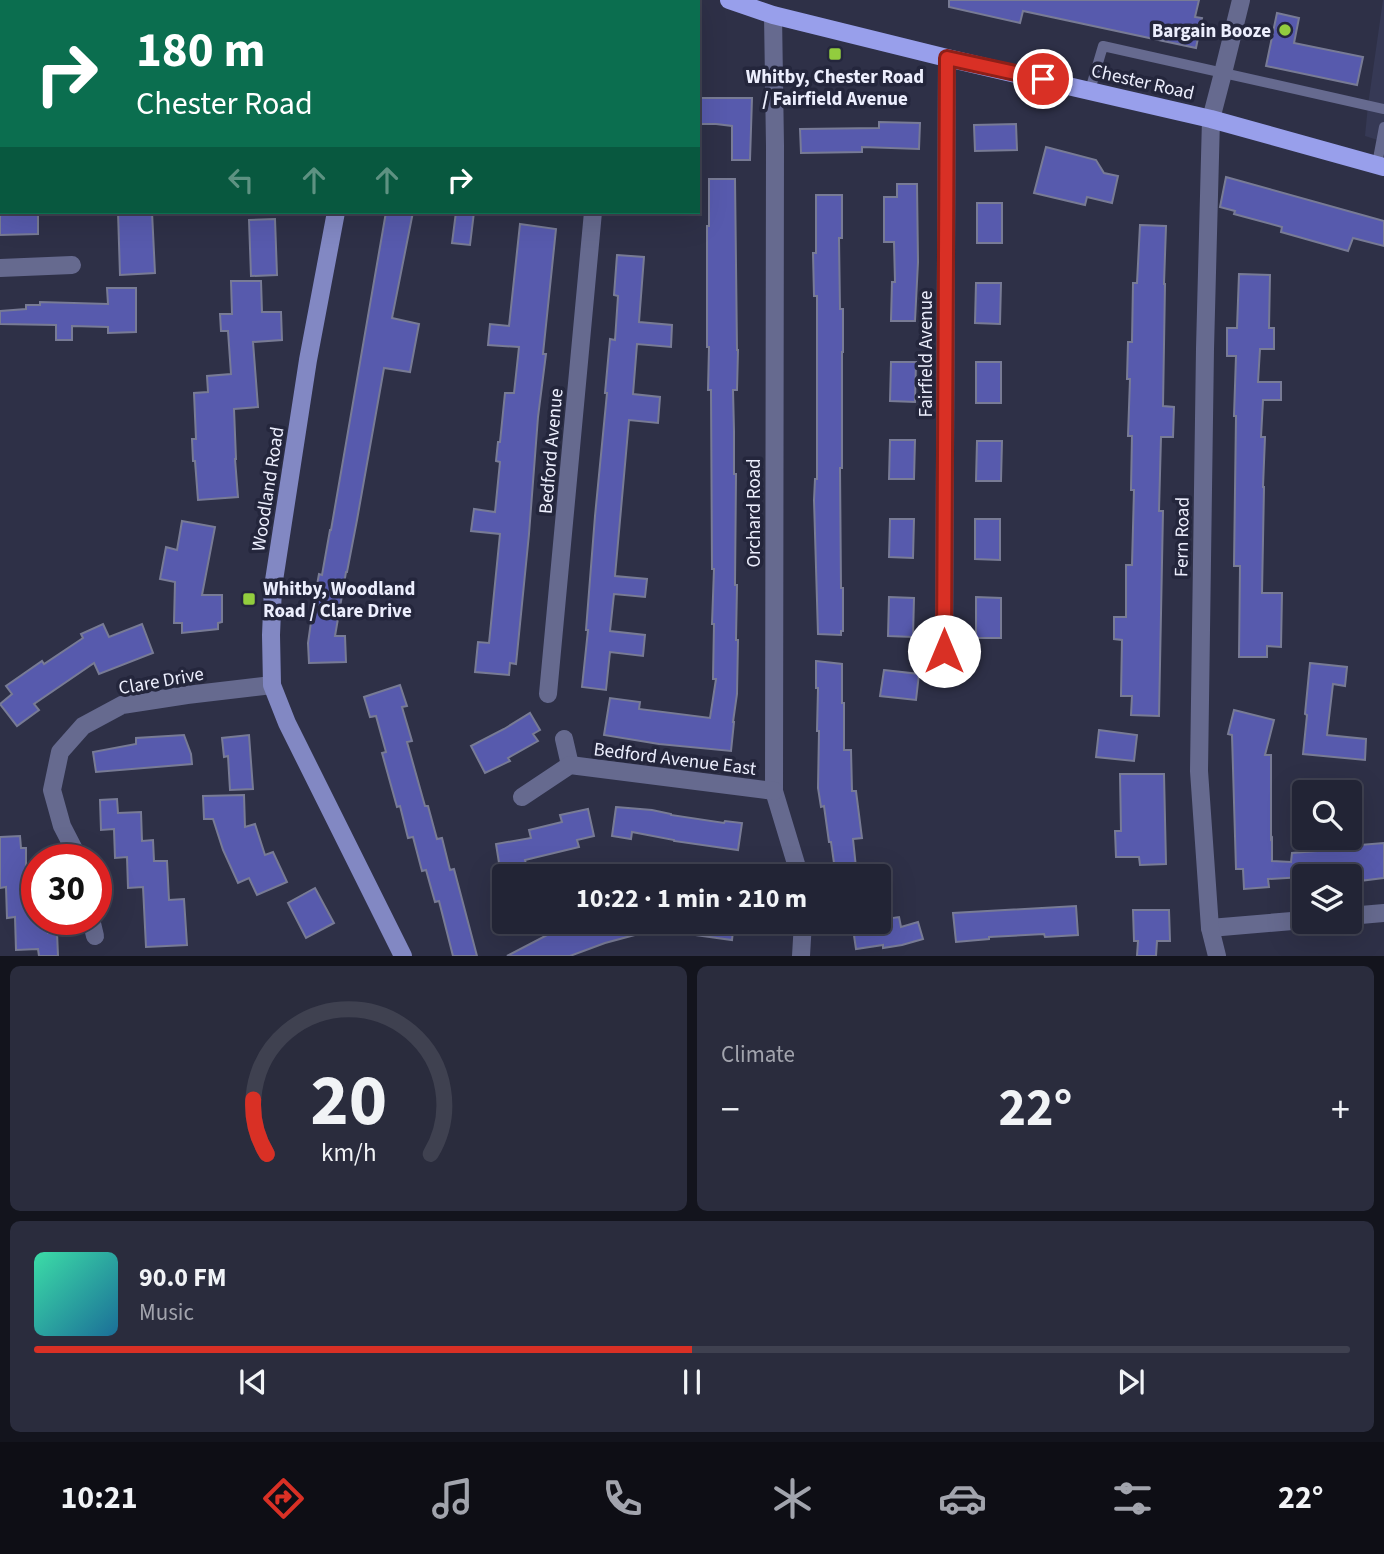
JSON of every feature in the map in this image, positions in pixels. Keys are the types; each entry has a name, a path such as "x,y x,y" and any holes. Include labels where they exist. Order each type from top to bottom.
{"main road":[{"name":"Chester Road","path":"729,0 773,15 1210,119 1380,166"}],"street":[{"name":"Fern Road","path":"1217,956 1210,928 1199,771 1210,119 1241,0"},
{"name":"Orchard Road","path":"773,15 774,792 796,864"},
{"name":"Fairfield Avenue","path":"944,651 947,58"},
{"name":"Woodland Road","path":"336,214 308,360 273,587 272,685 287,723 403,956"},
{"name":"Bedford Avenue","path":"548,694 593,214"},
{"path":"0,268 72,264"},
{"name":"Clare Drive","path":"71,844 62,826 52,790 60,752 83,726 122,705 272,685"},
{"name":"Bedford Avenue East","path":"564,739 569,765"},
{"name":"Bedford Avenue East","path":"522,797 569,765 774,792"},
{"path":"1362,915 1384,913"},
{"path":"1210,928 1292,921"},
{"path":"801,956 802,934"}],"lane":[{"path":"1090,90 1103,46 1384,109"},
{"path":"1380,166 1384,127"}],"shaded area":[{"path":"1384,0 1384,142 1365,136"}],"building":[{"path":"949,0 1199,0 1195,17 1202,18 1196,48 1023,11 1020,23 949,7"},
{"path":"1277,13 1299,18 1294,43 1363,57 1357,85 1266,66"},
{"path":"700,98 752,98 750,160 732,160 732,126 700,124"},
{"path":"879,122 920,123 919,149 862,147 862,152 801,153 800,129 879,128"},
{"path":"1016,124 1017,150 975,151 974,125"},
{"path":"1046,147 1096,160 1104,173 1118,176 1112,203 1087,197 1085,205 1034,193"},
{"path":"1226,177 1384,221 1384,246 1353,238 1348,251 1281,232 1282,227 1234,214 1235,211 1220,207"},
{"path":"709,179 735,179 738,350 737,390 733,390 738,640 737,694 731,751 604,735 610,698 640,702 639,709 710,718 716,679 713,679 711,390 708,390 707,347"},
{"path":"897,184 917,184 918,262 915,321 891,321 892,282 895,282 894,242 884,242 884,197 897,197"},
{"path":"816,195 842,195 842,238 839,238 840,309 843,309 841,635 818,634 814,500 817,479 817,296 814,296 813,253 816,253"},
{"path":"977,203 1002,203 1002,243 977,243"},
{"path":"0,214 38,214 38,234 0,235"},
{"path":"118,214 152,214 155,273 120,275"},
{"path":"386,214 413,214 392,318 419,324 410,372 384,368 335,636 345,636 346,662 309,663 308,643 314,601 331,530"},
{"path":"456,214 474,214 470,245 452,243"},
{"path":"275,219 277,275 251,276 249,220"},
{"path":"520,224 556,229 516,664 510,663 509,675 475,672 478,642 489,643 500,534 471,531 474,509 495,512 500,462 496,461 505,393 514,393 519,347 488,345 490,324 509,326"},
{"path":"1140,225 1166,226 1163,406 1174,407 1173,437 1161,437 1159,511 1163,511 1159,716 1131,715 1132,696 1121,696 1122,640 1114,639 1114,617 1126,617 1126,565 1132,565 1134,490 1131,490 1132,436 1128,436 1130,379 1127,379 1128,342 1132,342 1133,283 1137,283"},
{"path":"617,255 644,257 639,322 672,325 671,347 637,344 633,394 660,397 658,423 629,420 615,576 647,579 645,597 614,594 610,631 645,635 643,656 610,652 606,690 582,687 610,339 615,340"},
{"path":"1239,274 1270,275 1269,328 1274,328 1274,349 1260,349 1258,382 1281,382 1281,400 1263,400 1261,437 1265,437 1262,593 1282,593 1281,647 1267,646 1267,657 1239,657 1240,566 1234,566 1236,356 1227,356 1227,328 1237,328"},
{"path":"231,281 261,281 262,312 281,312 282,340 253,342 258,407 234,409 238,497 198,500 192,439 196,439 194,393 208,392 207,376 231,374 228,331 221,331 220,314 232,314"},
{"path":"976,283 1001,283 1000,324 975,323"},
{"path":"107,288 136,288 136,332 108,333 108,327 72,326 72,340 56,340 56,325 0,324 0,311 26,309 26,305 40,305 40,302 108,304"},
{"path":"891,362 916,362 915,402 890,401"},
{"path":"976,362 1001,362 1001,403 976,403"},
{"path":"890,440 915,440 914,479 889,479"},
{"path":"977,441 1002,441 1001,481 976,481"},
{"path":"890,519 914,519 913,558 889,557"},
{"path":"975,519 1000,519 1000,560 975,559"},
{"path":"182,521 215,527 202,595 222,595 222,622 218,623 218,629 182,633 182,623 174,623 175,582 160,579 166,547 177,550"},
{"path":"889,597 914,598 913,637 888,636"},
{"path":"976,597 1001,598 1001,638 976,638"},
{"path":"103,624 109,637 142,624 153,653 99,674 94,663 34,704 39,710 17,726 0,704 12,694 6,686 42,661 44,664 83,638 81,634"},
{"path":"816,661 842,664 844,750 851,750 852,791 856,791 862,838 853,839 856,864 834,864 824,806 821,807 818,788 819,731"},
{"path":"1310,663 1347,667 1345,686 1333,684 1327,735 1366,739 1365,760 1303,754"},
{"path":"884,670 919,674 916,700 880,696"},
{"path":"400,685 407,706 402,707 412,741 407,742 425,806 428,806 437,839 442,838 450,870 454,869 477,956 453,956 439,901 435,902 426,870 422,871 413,837 408,838 400,806 397,807 382,753 386,752 376,716 370,717 364,697"},
{"path":"1234,710 1274,720 1265,755 1271,755 1272,861 1291,862 1292,853 1362,850 1362,845 1384,843 1384,878 1362,881 1362,864 1292,864 1292,878 1268,879 1269,887 1244,889 1243,869 1236,869 1232,735 1228,734"},
{"path":"530,713 540,730 533,734 538,741 508,758 510,761 485,773 471,746"},
{"path":"1099,730 1137,735 1134,761 1096,757"},
{"path":"184,735 192,764 96,772 93,752 136,744 136,738"},
{"path":"249,735 253,789 230,790 228,756 224,757 222,738"},
{"path":"1120,774 1164,774 1166,864 1140,865 1139,857 1116,857 1115,831 1121,831"},
{"path":"244,795 245,827 255,824 265,855 273,852 287,882 257,895 249,878 238,883 213,819 204,819 203,796"},
{"path":"117,799 118,813 141,812 142,841 153,840 154,861 167,861 169,900 184,899 187,945 146,947 143,887 128,888 127,857 115,858 114,829 101,830 100,800"},
{"path":"616,807 652,810 724,823 742,823 738,850 632,832 631,839 612,836"},
{"path":"588,809 594,836 577,840 579,847 525,860 526,864 499,864 496,844 531,838 529,830 562,822 560,815"},
{"path":"20,836 21,935 57,935 58,956 39,956 38,949 16,950 15,917 7,918 6,887 0,888 0,837"},
{"path":"315,888 334,923 306,938 288,903"},
{"path":"1076,906 1078,935 989,937 956,942 953,913"},
{"path":"1133,910 1169,910 1170,941 1157,941 1156,956 1137,956 1138,941 1134,941"},
{"path":"899,917 901,927 918,922 923,939 883,948 883,945 856,949 854,934 891,934 891,918"},
{"path":"549,934 639,934 570,956 507,956"},
{"path":"687,934 733,934 732,940"}],"place":[{"name":"Bargain Booze","path":"1285,30"},
{"name":"Whitby, Chester Road / Fairfield Avenue","path":"835,54"},
{"name":"Whitby, Woodland Road / Clare Drive","path":"249,599"}],"route":[{"path":"944,651 947,58 1043,79"}]}
